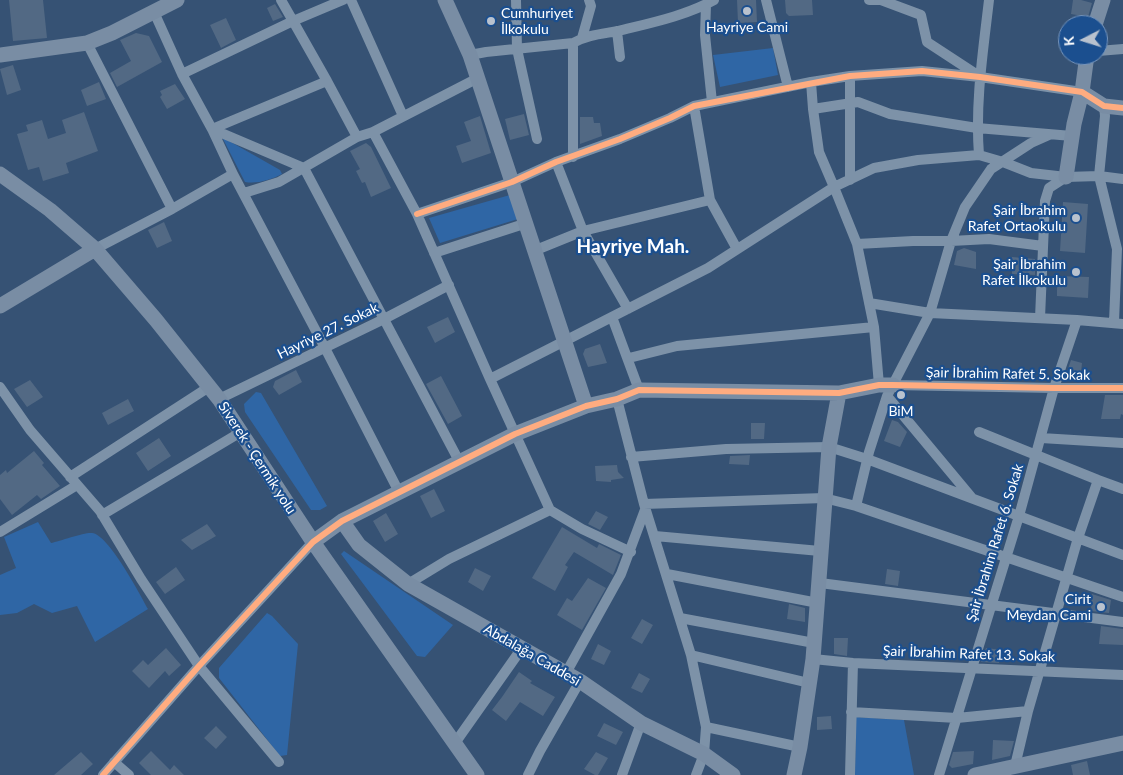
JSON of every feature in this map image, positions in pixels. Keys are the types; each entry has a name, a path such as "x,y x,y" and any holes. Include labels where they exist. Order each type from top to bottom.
{"street":[{"path":"0,55 87,43 112,33 153,6 177,0"},
{"path":"281,0 357,137"},
{"path":"182,74 293,21 343,0"},
{"path":"351,0 403,116"},
{"path":"445,0 470,55 478,78 586,406"},
{"path":"516,0 517,49 537,139"},
{"path":"573,157 578,40 591,6 589,0"},
{"path":"766,0 788,87"},
{"path":"869,0 881,0 921,15 927,42 980,77"},
{"path":"980,155 977,128 980,77 989,0"},
{"path":"1098,15 1103,0"},
{"path":"470,55 578,40 618,31 702,4 712,102"},
{"path":"153,6 182,74 399,492"},
{"path":"618,31 620,57"},
{"path":"87,43 172,209"},
{"path":"1108,50 1123,49"},
{"path":"1040,318 1045,201 1049,188 1066,177 1086,65"},
{"path":"417,214 512,182 556,162 670,118 694,106 850,76 922,71 980,77 1082,92 1104,106 1123,108"},
{"path":"850,76 850,180"},
{"path":"244,193 279,182 357,137 373,132 478,78"},
{"path":"212,129 327,81"},
{"path":"811,82 819,152 857,244 886,389 972,499"},
{"path":"813,109 858,102 890,114 977,128 1072,136"},
{"path":"694,106 710,200 737,249"},
{"path":"869,303 930,313 1119,323 1120,250 1098,176 1105,116 1104,106"},
{"path":"212,129 304,168 459,461"},
{"path":"373,132 417,214 550,510 582,530 630,552"},
{"path":"856,506 886,389 930,313 951,242 965,207 991,169 1031,143 1049,135"},
{"path":"490,379 708,268 834,187 874,168 918,160 980,155 1031,173 1066,177 1098,176 1123,179"},
{"path":"556,162 583,230 628,309"},
{"name":"Siverek - Çermik yolu","path":"0,174 50,210 95,249 156,320 214,393 313,542 455,743 472,773"},
{"path":"0,306 95,249 172,209 233,174"},
{"path":"536,250 583,230 710,200"},
{"path":"434,253 527,223"},
{"path":"857,244 913,241 951,242 989,238 1042,246"},
{"name":"Hayriye 27. Sokak","path":"70,477 214,393 325,348 449,285"},
{"path":"612,317 629,358 639,390"},
{"name":"Şair İbrahim Rafet 6. Sokak","path":"939,775 1019,516 1054,388 1077,320"},
{"path":"629,358 677,346 874,326"},
{"path":"0,387 30,430 102,515 141,579 199,666 279,762"},
{"name":"Şair İbrahim Rafet 5. Sokak","path":"886,389 1123,388"},
{"path":"103,775 199,666 313,542 342,521 459,461 515,434 586,406 617,399 639,390 838,392 886,389"},
{"path":"794,775 800,747 813,651 820,582 824,498 829,447 838,392"},
{"path":"617,399 631,457 691,654 706,727 704,754 696,775"},
{"path":"102,515 240,432"},
{"path":"979,432 1123,489"},
{"path":"1041,438 1123,443"},
{"path":"631,457 726,449 829,447 867,459 1123,555"},
{"path":"1015,766 1028,711 1066,579 1098,480"},
{"path":"0,532 77,485"},
{"path":"645,505 824,498 856,506 1123,597"},
{"path":"566,673 621,574 645,505"},
{"path":"408,584 449,559 550,510"},
{"name":"Abdalağa Caddesi","path":"342,521 359,544 408,584 566,673 641,723 704,754 733,775"},
{"path":"655,536 820,551"},
{"path":"667,574 818,603"},
{"path":"820,582 1123,622"},
{"name":"Şair İbrahim Rafet 13. Sokak","path":"680,618 813,651 853,663 1123,675"},
{"path":"455,743 522,648"},
{"path":"691,654 809,683"},
{"path":"850,775 853,663"},
{"path":"528,775 580,682"},
{"path":"852,712 957,718 1028,711"},
{"path":"622,775 641,723"},
{"path":"706,727 800,747"},
{"path":"975,775 996,773 1015,766 1123,743"},
{"path":"114,762 128,775"}],"shaded area":[{"path":"773,48 778,75 720,87 713,55"},
{"path":"222,137 280,170 282,174 264,181 245,182"},
{"path":"510,195 518,219 440,243 429,218"},
{"path":"256,392 261,393 327,506 320,510 311,510 245,412 244,404"},
{"path":"38,522 51,543 89,533 99,536 115,554 148,609 95,642 77,606 52,613 34,604 17,613 0,615 0,575 16,568 4,537"},
{"path":"344,551 453,625 425,657 417,656 341,554"},
{"path":"267,613 298,644 287,755 280,756 219,678 219,668"},
{"path":"856,717 904,720 914,775 855,775"}],"building":[{"path":"9,0 43,0 47,38 13,41"},
{"name":"Hayriye Cami","path":"737,0 756,0 757,22 738,23"},
{"path":"785,0 812,0 813,15 789,16 786,13"},
{"path":"1073,0 1092,3 1089,15 1071,14"},
{"path":"275,4 283,17 273,21 267,8"},
{"path":"226,18 236,40 221,48 210,25"},
{"path":"136,33 149,36 162,62 117,87 110,73 131,61 120,40"},
{"path":"13,65 21,90 7,95 0,69"},
{"path":"99,82 106,99 87,106 81,90"},
{"path":"175,84 185,99 167,109 160,97 162,95 160,91"},
{"path":"84,112 98,151 66,163 69,173 43,181 39,167 28,170 17,134 28,131 26,125 42,120 48,139 66,133 62,120"},
{"path":"524,114 529,135 510,140 505,119"},
{"path":"480,116 491,153 462,163 456,146 471,141 464,122"},
{"path":"580,117 593,117 594,123 600,123 602,136 580,144"},
{"path":"366,143 371,147 391,188 371,197 365,182 362,183 356,171 360,169 350,151"},
{"path":"1063,202 1088,204 1085,253 1060,251"},
{"path":"164,222 172,241 157,248 148,230"},
{"path":"964,248 976,252 976,269 954,265 957,251"},
{"path":"1012,257 1035,259 1035,275 1012,274"},
{"path":"1057,276 1089,277 1088,298 1057,296"},
{"path":"448,317 455,332 435,343 427,327"},
{"path":"600,344 607,363 588,367 583,354 585,349"},
{"path":"1071,360 1082,363 1081,372 1087,374 1086,381 1064,381"},
{"path":"296,370 302,382 279,395 273,387 275,381"},
{"path":"441,376 462,416 448,424 426,384"},
{"path":"30,380 43,397 27,407 14,389"},
{"path":"1105,395 1123,395 1123,415 1121,414 1120,419 1101,419"},
{"path":"128,399 134,411 108,425 102,413"},
{"path":"892,420 898,422 907,432 900,447 884,441"},
{"path":"751,423 765,423 764,439 751,439"},
{"path":"159,438 171,456 148,471 136,453"},
{"path":"34,451 44,463 42,465 60,486 41,499 37,495 12,515 0,499 0,475 6,470 7,473"},
{"path":"750,455 749,465 729,464 730,456"},
{"path":"617,465 618,472 624,478 611,480 611,482 596,481 595,466"},
{"path":"434,489 445,511 431,518 420,496"},
{"path":"596,511 608,517 600,530 588,524"},
{"path":"386,513 398,534 385,542 373,521"},
{"path":"207,524 216,536 192,550 181,540"},
{"path":"562,527 597,548 599,544 621,555 613,575 574,552 565,565 568,567 555,591 532,578"},
{"path":"176,567 185,580 165,594 156,582"},
{"path":"475,568 491,576 483,591 468,582"},
{"path":"887,569 900,571 898,586 885,584"},
{"path":"588,578 606,588 582,630 557,615 567,598 572,601"},
{"name":"Cirit Meydan Cami","path":"1092,594 1111,600 1109,613 1091,611"},
{"path":"789,604 805,608 805,622 787,619"},
{"path":"642,619 653,625 642,644 631,638"},
{"path":"1101,626 1123,629 1123,645 1099,644"},
{"path":"834,638 848,638 847,656 834,654"},
{"path":"598,644 611,651 604,665 591,659"},
{"path":"166,648 181,665 169,676 165,671 149,688 132,671 143,660 148,665"},
{"path":"986,648 1002,650 999,663 981,662"},
{"path":"519,672 532,681 530,683 555,697 543,716 520,702 506,721 492,710"},
{"path":"639,673 650,679 642,693 631,688"},
{"path":"831,716 832,729 817,730 817,717"},
{"path":"604,723 623,732 616,745 597,736"},
{"path":"216,726 227,737 216,749 204,738"},
{"path":"993,740 1014,741 1010,756 992,760"},
{"path":"151,751 170,770 174,765 184,775 151,775 139,763"},
{"path":"974,751 973,764 952,768 949,765 953,752"},
{"path":"81,752 93,764 81,775 54,775"},
{"path":"596,752 608,758 598,775 584,769"},
{"path":"1087,761 1090,775 1073,775 1071,765"}],"cycle path":[{"path":"417,214 512,182 556,162 620,139 694,106 850,76 922,71 980,77 1082,92 1104,106 1123,108"},
{"path":"103,775 199,666 313,542 342,521 515,434 586,406 617,399 639,390 839,393 879,385 1123,388"}],"place":[{"name":"Hayriye Cami","path":"747,11"},
{"name":"Cumhuriyet İlkokulu","path":"491,21"},
{"name":"Şair İbrahim Rafet Ortaokulu","path":"1076,218"},
{"name":"Şair İbrahim Rafet İlkokulu","path":"1076,272"},
{"name":"BiM","path":"901,395"},
{"name":"Cirit Meydan Cami","path":"1101,607"}],"district":[{"name":"Hayriye Mah.","path":"633,247"}]}
